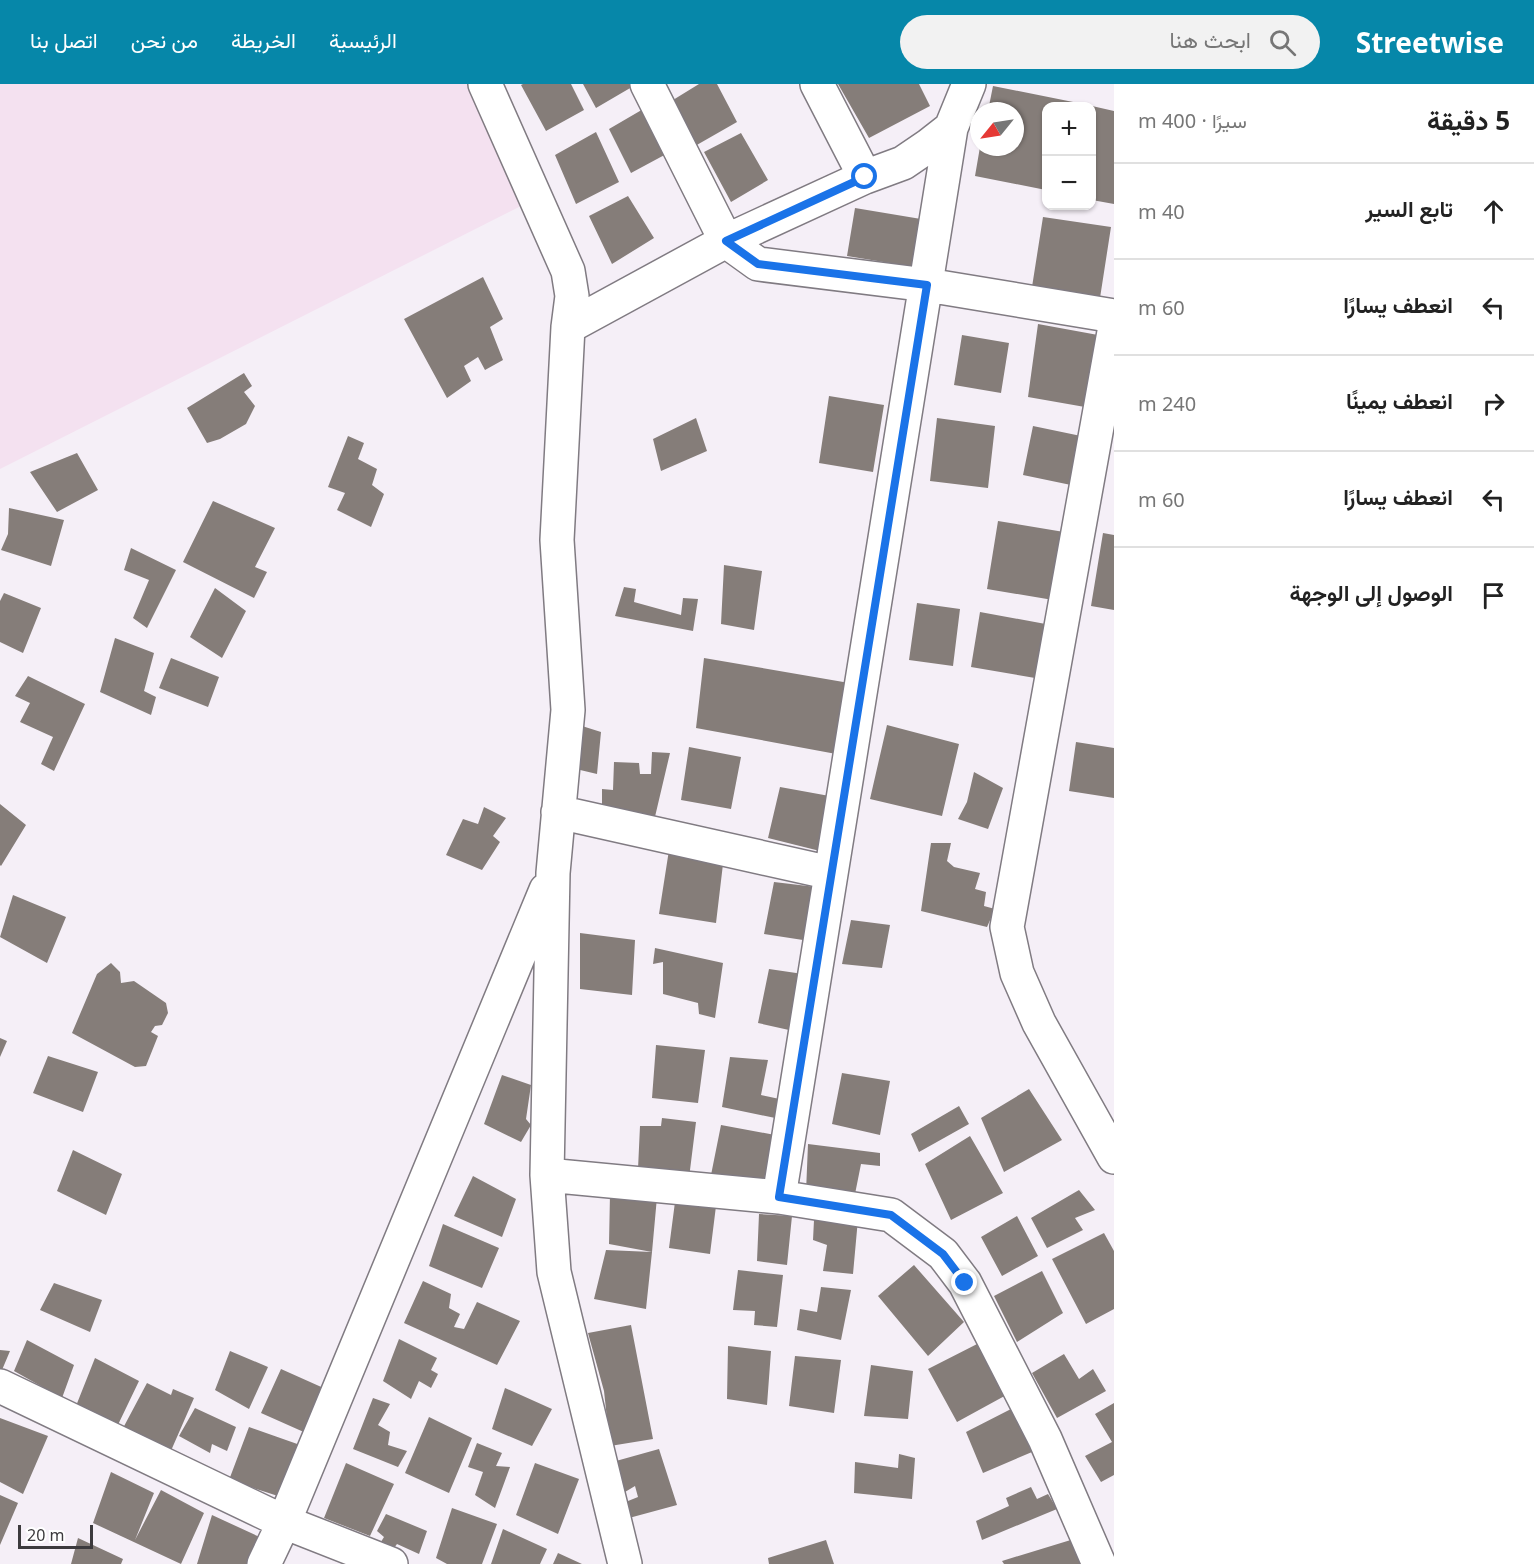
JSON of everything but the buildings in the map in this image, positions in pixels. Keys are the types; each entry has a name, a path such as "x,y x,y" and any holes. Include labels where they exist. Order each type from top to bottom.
{"street":[{"path":"485,84 568,271 572,296 568,327 557,540 568,710 554,873 547,1175 554,1272 625,1564"},
{"path":"647,84 726,241 758,264 927,285 1114,316"},
{"path":"817,84 865,177"},
{"path":"779,1197 951,128 969,84"},
{"path":"568,327 726,241 865,177 903,163 951,128"},
{"path":"1114,332 1007,927 1017,973 1039,1023 1114,1157"},
{"path":"558,812 831,873"},
{"path":"264,1564 284,1522 554,873"},
{"path":"547,1175 779,1197 891,1215 943,1254 965,1283 1045,1439 1100,1564"},
{"path":"0,1386 284,1522 392,1564"}],"shaded area":[{"path":"0,84 468,84 521,206 0,469"}],"route":[{"path":"865,177 726,241 758,264 927,285 779,1197 891,1215 943,1254 965,1283"}]}
